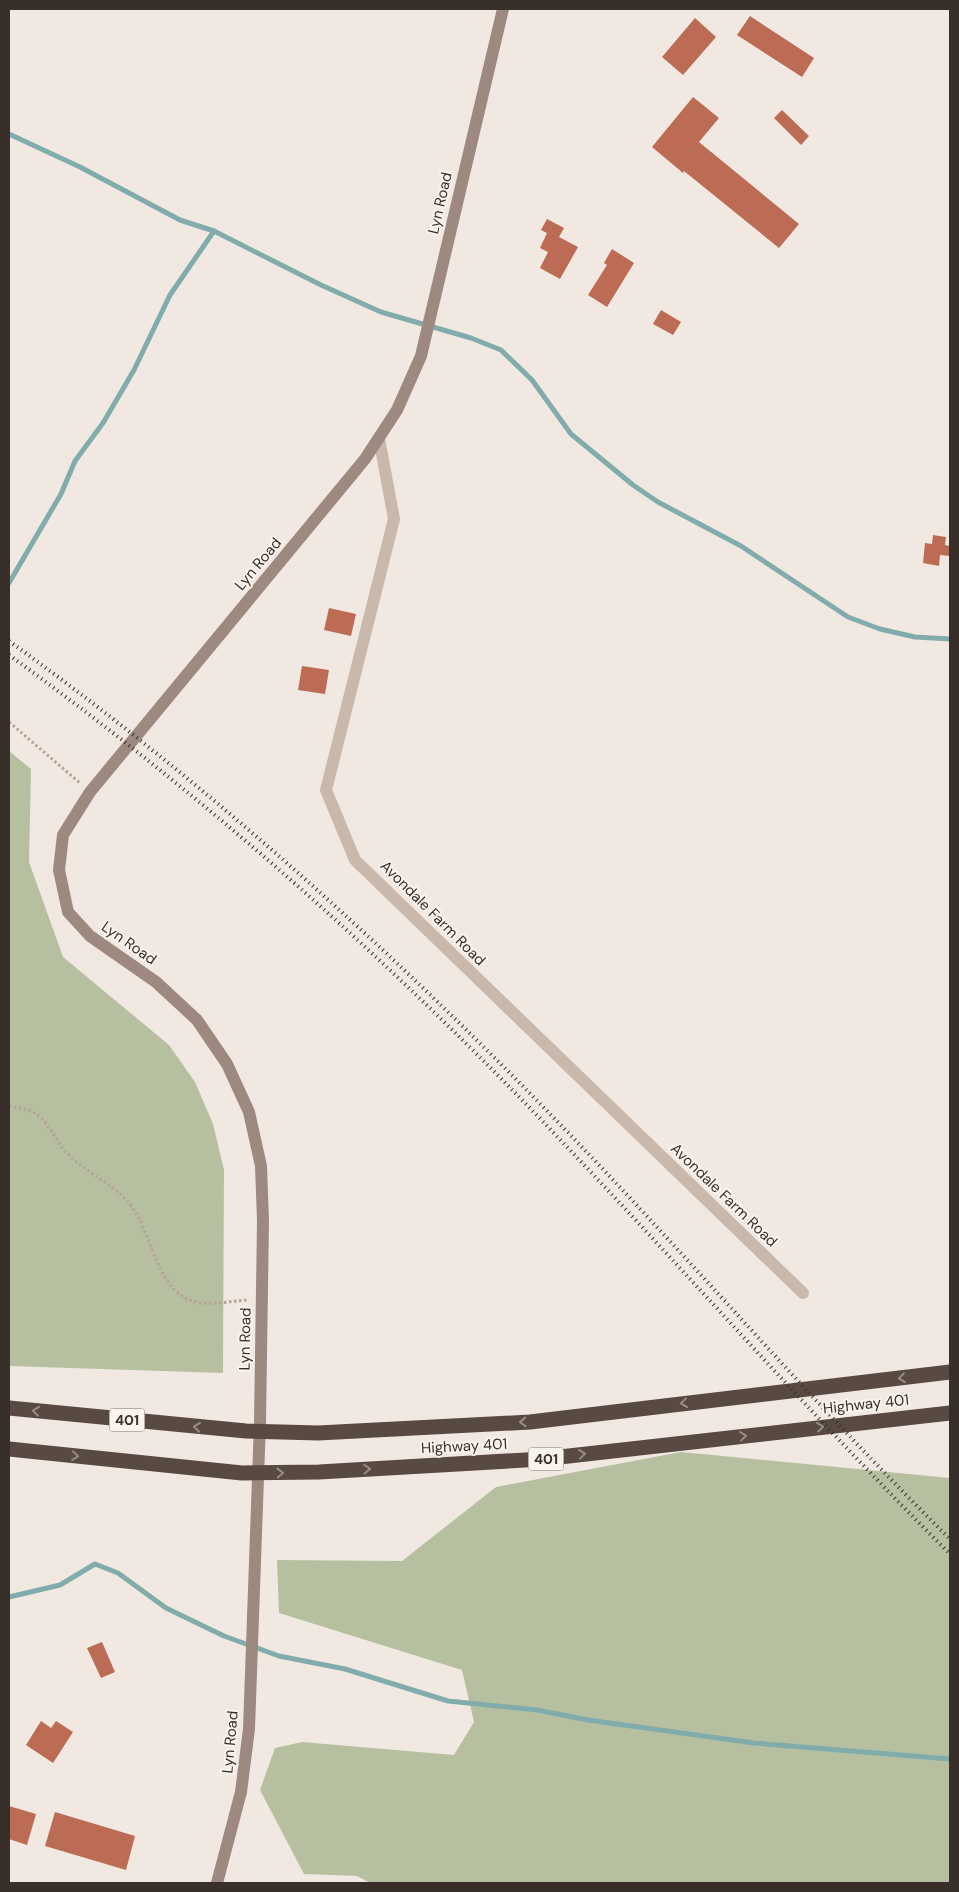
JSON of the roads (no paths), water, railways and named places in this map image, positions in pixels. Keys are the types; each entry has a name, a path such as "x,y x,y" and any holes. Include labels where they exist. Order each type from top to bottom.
{"highway":[{"name":"Highway 401","path":"9,1408 246,1431 318,1432 530,1422 950,1372"},
{"name":"Highway 401","path":"9,1449 242,1473 319,1472 542,1459 950,1413"}],"main road":[{"name":"Lyn Road","path":"217,1883 241,1792 249,1729 260,1422 263,1221 261,1166 249,1112 227,1064 197,1020 156,982 90,936 68,912 59,870 63,835 90,792 365,459 397,410 421,356 503,9"}],"street":[{"name":"Avondale Farm Road","path":"379,438 394,519 326,790 355,860 802,1293"}],"waterway":[{"path":"9,134 80,167 180,220 214,231 321,285 381,312 471,338 501,350 532,380 571,434 633,485 658,502 741,546 848,617 880,629 915,637 950,639"},
{"path":"9,583 61,494 75,461 103,423 134,370 170,295 214,231"},
{"path":"9,1597 60,1585 95,1564 118,1573 166,1608 224,1636 279,1656 345,1669 448,1701 537,1710 588,1720 754,1743 950,1759"}],"railway":[{"path":"9,641 82,695 224,809 360,929 426,991 605,1171 849,1436 950,1539"},
{"path":"9,655 81,708 222,821 357,940 423,1002 550,1129 848,1450 950,1554"}]}
